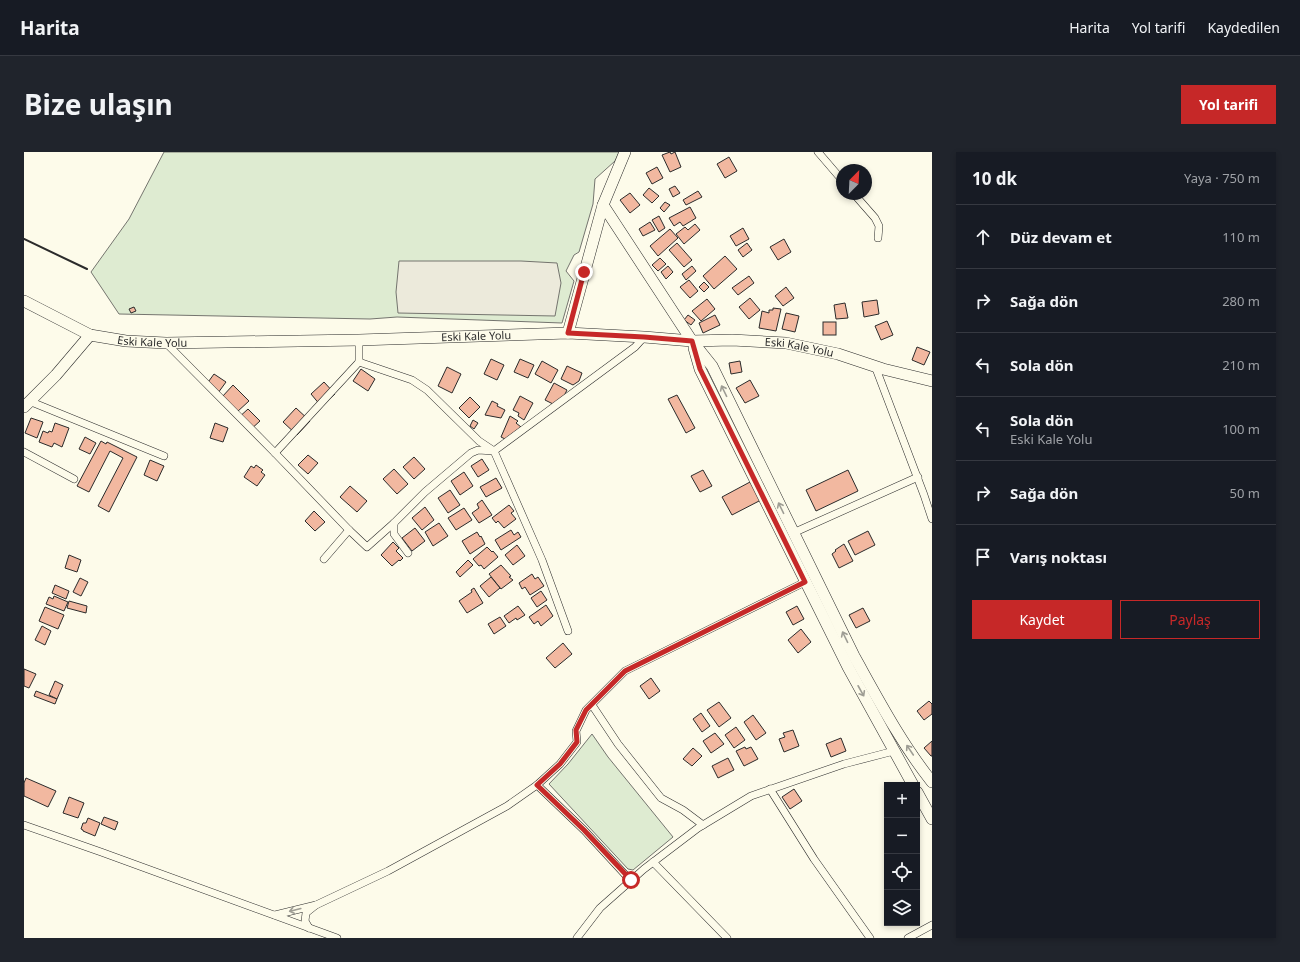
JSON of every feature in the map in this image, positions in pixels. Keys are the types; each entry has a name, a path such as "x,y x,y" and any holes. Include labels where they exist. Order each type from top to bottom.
{"street":[{"path":"568,333 603,204 625,152"},
{"path":"818,152 836,173"},
{"path":"859,200 875,218 879,226 878,238"},
{"path":"603,204 692,341 712,366 854,656 899,734 932,782"},
{"name":"Eski Kale Yolu","path":"24,301 90,335 126,341 166,343 206,341 359,340 568,333 692,341 732,340 786,343 838,354 875,366 932,381"},
{"path":"90,335 56,375 27,404 164,456"},
{"path":"166,343 367,547 425,492 471,453 478,450 494,451 634,348 644,337"},
{"path":"275,453 359,362 359,340"},
{"path":"692,341 700,369 805,582 848,667 911,782"},
{"path":"359,362 412,380 427,390 479,441 494,451 542,560 568,631"},
{"path":"875,366 918,476 932,519"},
{"path":"24,452 74,478"},
{"path":"793,533 918,476"},
{"path":"394,523 394,534 408,553"},
{"path":"324,559 349,530"},
{"path":"275,915 316,905 388,871 507,806 537,785 560,764 577,742 576,730 586,710 625,671 805,582"},
{"path":"592,705 618,744 661,798 683,810 703,825"},
{"path":"577,938 600,908 653,862 703,825 751,796 844,764 894,751"},
{"path":"537,785 584,830 631,880"},
{"path":"770,789 814,859 870,938"},
{"path":"920,797 932,819"},
{"path":"24,825 337,938"},
{"path":"653,862 727,938"},
{"path":"309,928 305,921 306,913 316,905"},
{"path":"908,938 932,925"}],"green space":[{"path":"164,152 619,152 615,161 595,179 593,204 579,252 574,255 566,271 574,281 562,323 397,317 370,319 119,314 91,272 129,219"},
{"path":"592,734 608,757 673,837 633,870 628,869 549,784 568,764"}],"shaded area":[{"path":"399,261 521,261 557,263 561,283 555,316 398,313 396,292"}],"building":[{"path":"670,152 671,154 675,152 681,167 670,172 662,155"},
{"path":"729,157 737,171 725,178 717,164"},
{"path":"657,167 663,178 652,184 646,173"},
{"path":"675,186 680,193 673,197 669,189"},
{"path":"649,188 659,196 652,203 643,195"},
{"path":"698,191 702,197 686,205 683,200"},
{"path":"630,193 640,205 630,213 620,200"},
{"path":"665,202 670,205 664,212 660,208"},
{"path":"690,207 696,218 683,226 680,222 674,226 669,218"},
{"path":"659,216 665,228 659,232 652,220"},
{"path":"650,222 655,230 643,236 639,229"},
{"path":"695,224 700,230 684,244 676,234 685,227 688,230"},
{"path":"743,228 749,239 736,246 730,236"},
{"path":"670,229 678,238 658,256 650,246"},
{"path":"784,239 791,252 778,260 770,247"},
{"path":"677,243 692,260 684,267 669,250"},
{"path":"747,243 752,250 743,257 738,250"},
{"path":"725,256 737,269 714,289 703,276"},
{"path":"660,258 666,264 658,271 652,265"},
{"path":"668,266 673,272 666,279 661,272"},
{"path":"692,266 696,271 686,280 682,274"},
{"path":"749,276 754,283 738,295 732,288"},
{"path":"689,280 698,291 690,298 680,287"},
{"path":"704,282 709,287 704,292 699,287"},
{"path":"786,287 794,298 783,306 775,296"},
{"path":"750,298 760,310 749,319 739,307"},
{"path":"707,299 715,309 701,321 692,311"},
{"path":"877,300 879,314 864,317 862,302"},
{"path":"845,303 848,318 836,319 834,305"},
{"path":"134,307 136,311 131,313 129,309"},
{"path":"773,308 781,309 776,331 759,328 762,311 769,313 769,310 773,310"},
{"path":"786,313 799,316 795,332 782,329"},
{"path":"688,315 695,320 691,325 684,320"},
{"path":"715,315 720,325 703,333 699,323"},
{"path":"887,321 893,335 881,340 875,326"},
{"path":"823,322 836,322 836,335 823,335"},
{"path":"917,347 930,352 924,365 912,360"},
{"path":"491,359 504,365 497,380 484,374"},
{"path":"520,359 534,365 528,378 514,372"},
{"path":"542,361 558,370 551,383 535,374"},
{"path":"740,361 742,372 731,374 729,363"},
{"path":"567,366 582,373 579,381 573,385 561,379"},
{"path":"447,367 461,374 452,393 438,386"},
{"path":"361,369 375,379 368,391 353,381"},
{"path":"214,374 226,382 218,393 206,385"},
{"path":"750,380 759,396 745,403 736,388"},
{"path":"324,382 335,394 321,406 311,394"},
{"path":"554,383 567,390 562,400 559,399 555,405 545,400"},
{"path":"233,385 249,401 237,412 222,397"},
{"path":"677,395 695,428 686,433 668,399"},
{"path":"520,396 533,403 524,420 518,416 519,413 513,410"},
{"path":"470,397 480,407 469,418 459,408"},
{"path":"492,401 498,404 497,406 505,410 501,418 485,415"},
{"path":"296,408 310,421 297,435 283,422"},
{"path":"248,409 260,421 249,431 237,419"},
{"path":"510,416 518,421 516,423 521,427 505,439 501,437"},
{"path":"31,418 43,422 37,438 25,433"},
{"path":"473,420 478,423 474,429 470,426"},
{"path":"55,423 69,428 62,447 54,443 52,447 39,442 43,431 48,433 49,431 52,432"},
{"path":"215,423 228,428 223,442 210,438"},
{"path":"85,437 96,443 90,454 79,449"},
{"path":"101,441 106,444 107,442 137,457 109,512 98,506 123,458 110,451 89,492 77,486"},
{"path":"308,455 318,463 308,474 298,465"},
{"path":"414,457 425,469 414,479 403,467"},
{"path":"482,459 489,470 478,477 471,466"},
{"path":"150,460 164,466 157,481 144,475"},
{"path":"256,465 263,470 261,472 265,475 257,486 244,477 251,466 254,468"},
{"path":"394,469 408,484 397,494 383,479"},
{"path":"703,470 712,486 700,492 691,476"},
{"path":"848,470 858,491 816,511 806,490"},
{"path":"464,472 473,486 460,495 451,481"},
{"path":"496,478 502,488 486,497 480,487"},
{"path":"750,482 761,500 732,515 722,497"},
{"path":"350,486 367,501 357,512 340,497"},
{"path":"450,490 460,505 448,513 438,498"},
{"path":"482,500 492,515 479,523 472,513 479,508 477,504"},
{"path":"509,505 514,511 511,513 516,519 504,528 498,521 496,523 492,518"},
{"path":"425,507 434,520 422,530 412,518"},
{"path":"464,508 472,520 456,530 448,518"},
{"path":"314,511 325,522 315,531 305,521"},
{"path":"439,523 448,536 433,546 425,532"},
{"path":"415,528 425,541 412,551 402,538"},
{"path":"511,530 514,535 518,532 521,537 501,550 495,540"},
{"path":"868,531 875,545 855,555 848,541"},
{"path":"477,532 485,544 470,554 462,541"},
{"path":"393,542 399,548 396,551 403,558 392,566 381,555"},
{"path":"844,544 853,561 839,568 832,554"},
{"path":"517,545 525,556 513,565 505,555"},
{"path":"487,547 498,557 484,569 473,559"},
{"path":"69,555 81,560 77,572 65,568"},
{"path":"468,560 473,565 460,577 456,572"},
{"path":"501,565 511,576 509,577 513,580 501,589 489,574"},
{"path":"532,574 535,579 538,577 544,586 530,595 525,587 522,589 519,583"},
{"path":"491,577 500,588 489,597 480,586"},
{"path":"80,578 88,582 81,596 73,592"},
{"path":"55,585 69,591 66,599 52,593"},
{"path":"474,588 483,603 467,613 459,601 472,592 471,590"},
{"path":"541,591 547,600 537,607 531,598"},
{"path":"54,596 68,602 64,611 46,604 49,597 53,599"},
{"path":"69,601 87,606 86,613 67,608"},
{"path":"546,605 553,616 541,626 538,621 534,624 529,617"},
{"path":"518,606 525,615 517,620 516,618 509,623 504,616"},
{"path":"797,606 804,619 793,625 786,612"},
{"path":"45,607 64,615 58,629 39,621"},
{"path":"863,608 870,621 856,628 849,615"},
{"path":"500,617 506,626 494,634 488,624"},
{"path":"42,626 51,631 45,645 35,640"},
{"path":"801,629 811,642 798,653 788,640"},
{"path":"563,643 572,654 555,668 546,658"},
{"path":"24,669 36,674 29,688 24,686"},
{"path":"651,678 660,691 649,699 640,686"},
{"path":"55,681 63,685 57,699 49,695"},
{"path":"36,691 57,699 55,704 34,696"},
{"path":"929,701 932,704 932,714 924,720 917,711"},
{"path":"719,702 731,718 719,727 707,710"},
{"path":"701,713 710,726 702,732 693,719"},
{"path":"753,715 766,733 756,740 744,722"},
{"path":"736,727 745,740 734,748 725,735"},
{"path":"793,730 799,746 784,752 779,739 785,737 783,733"},
{"path":"715,733 724,744 711,753 703,741"},
{"path":"841,738 846,751 831,757 826,744"},
{"path":"932,741 932,756 931,756 924,748"},
{"path":"745,747 746,749 751,747 758,759 744,766 736,751"},
{"path":"693,748 702,756 692,766 683,759"},
{"path":"728,758 734,770 718,778 712,766"},
{"path":"26,778 56,791 48,807 24,796 24,783"},
{"path":"794,789 802,801 790,809 782,797"},
{"path":"69,797 84,803 78,818 63,813"},
{"path":"104,817 118,822 115,830 101,824"},
{"path":"88,818 100,823 95,836 81,829 83,823 86,823"}],"wall":[{"path":"24,239 87,269"}],"route":[{"path":"584,272 568,333 692,341 700,369 805,582 625,671 602,696 586,710 576,730 577,742 560,764 537,785 584,830 631,880"}]}
